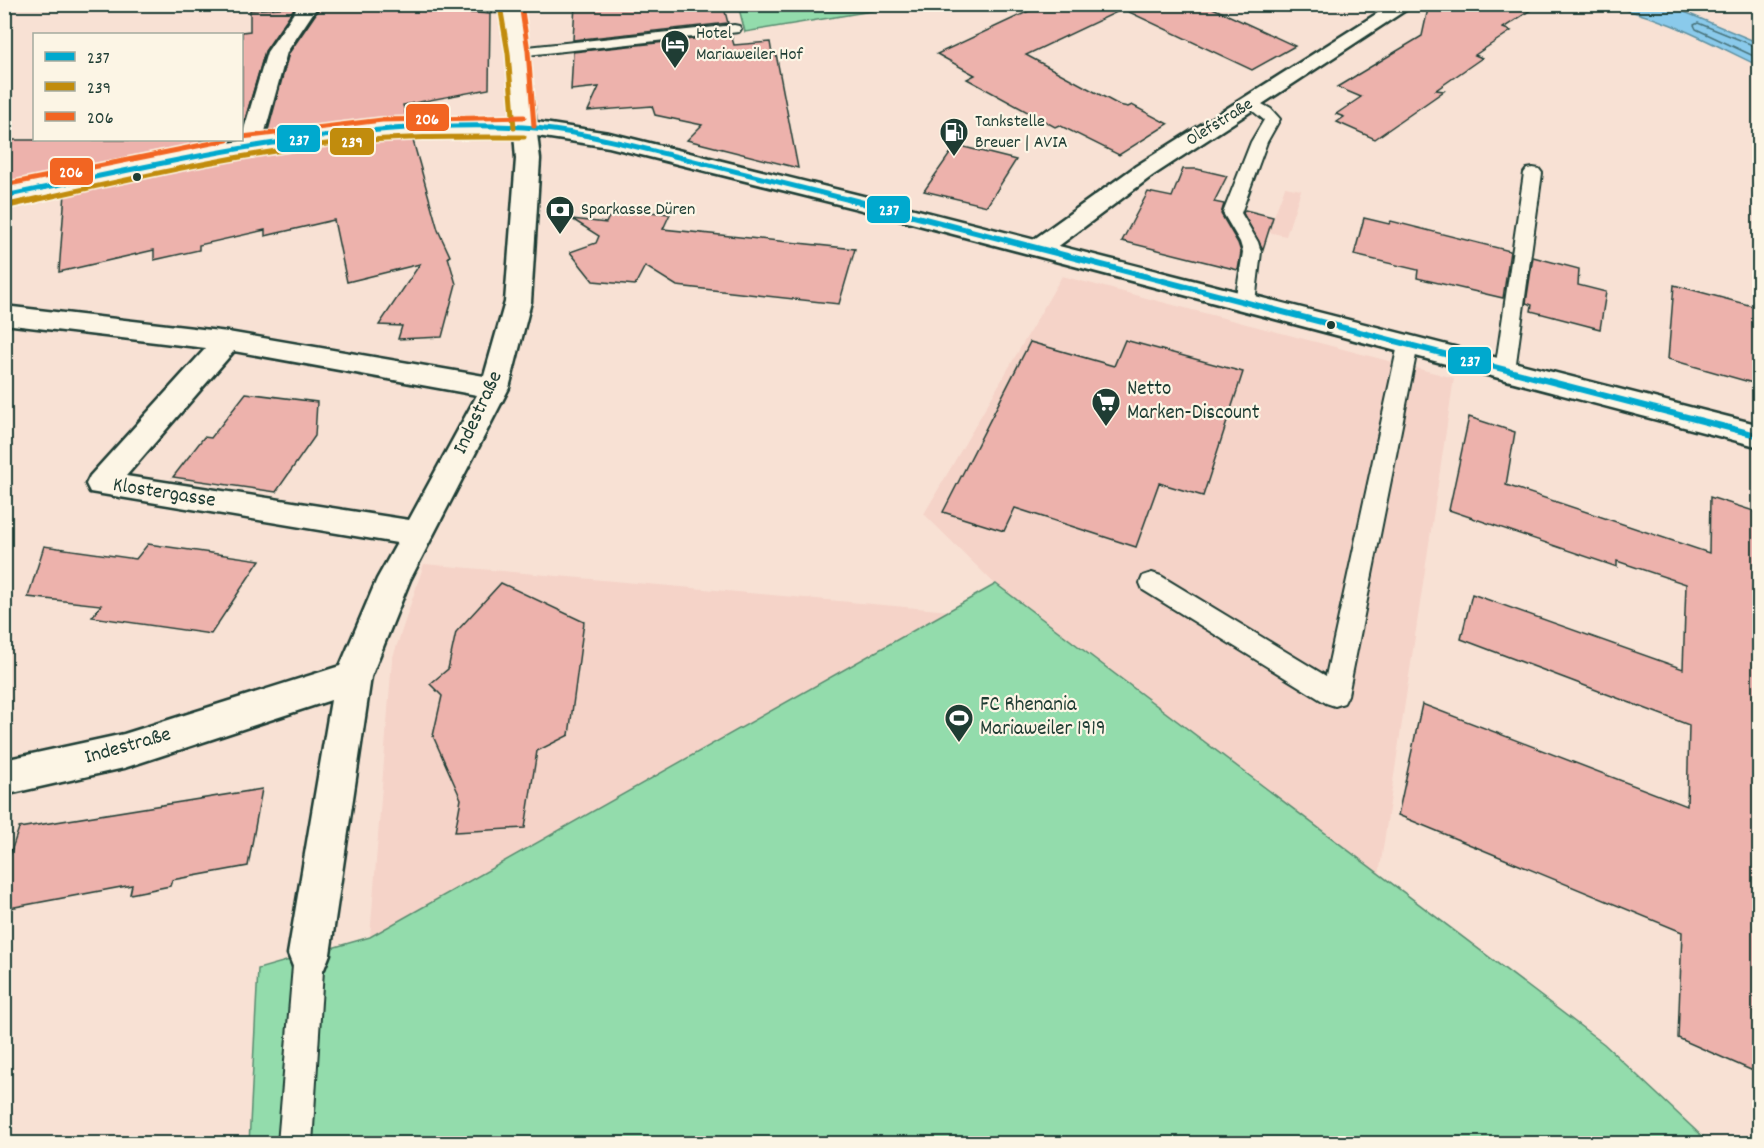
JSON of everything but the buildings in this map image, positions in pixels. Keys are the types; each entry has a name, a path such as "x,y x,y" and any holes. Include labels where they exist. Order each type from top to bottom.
{"street":[{"path":"250,146 277,52 310,4"},
{"path":"440,4 511,6 518,52 524,127"},
{"name":"Olefstraße","path":"1039,248 1144,171 1406,4"},
{"path":"4,196 250,146 320,135 400,128 524,127 609,140 1039,248 1760,436"},
{"name":"Indestraße","path":"309,954 353,677 394,579 495,388 518,302 528,177 524,127"},
{"path":"4,315 228,340 495,388"},
{"name":"Klostergasse","path":"228,340 101,484 418,534"},
{"name":"Indestraße","path":"4,778 124,751 353,677"}],"lane":[{"path":"518,52 734,29"},
{"path":"1245,302 1253,255 1251,244 1235,223 1232,213 1259,142 1272,119 1251,103"},
{"path":"1504,370 1533,173"},
{"path":"1152,583 1335,695 1408,345"},
{"path":"295,1143 309,954"}],"shaded area":[{"path":"1285,187 1301,190 1286,236 1268,232"},
{"path":"1062,276 1454,378 1379,875 996,585 924,514"},
{"path":"424,564 950,611 370,937 392,660"}],"green space":[{"path":"738,4 908,5 745,32"},
{"name":"FC Rhenania Mariaweiler 1919","path":"996,584 1604,1044 1709,1143 249,1144 258,969 370,937"}],"water":[{"path":"1601,5 1668,5 1759,43 1759,66 1663,22"}],"transit line":[{"name":"206","path":"521,4 528,51 534,126"},
{"name":"239","path":"500,6 508,53 514,128"},
{"name":"206","path":"243,137 382,120 524,117"},
{"name":"237","path":"4,196 144,167 320,135 400,128 524,127 609,140 867,204 1760,436"},
{"name":"239","path":"6,206 176,170 303,147 390,139 524,137"},
{"name":"206","path":"4,185 222,141"}],"place":[{"name":"Hotel Mariaweiler Hof","path":"675,70"},
{"name":"Tankstelle Breuer | AVIA","path":"954,158"},
{"name":"Sparkasse Düren","path":"560,236"},
{"name":"Netto Marken-Discount","path":"1106,428"},
{"name":"FC Rhenania Mariaweiler 1919","path":"959,744"}]}
